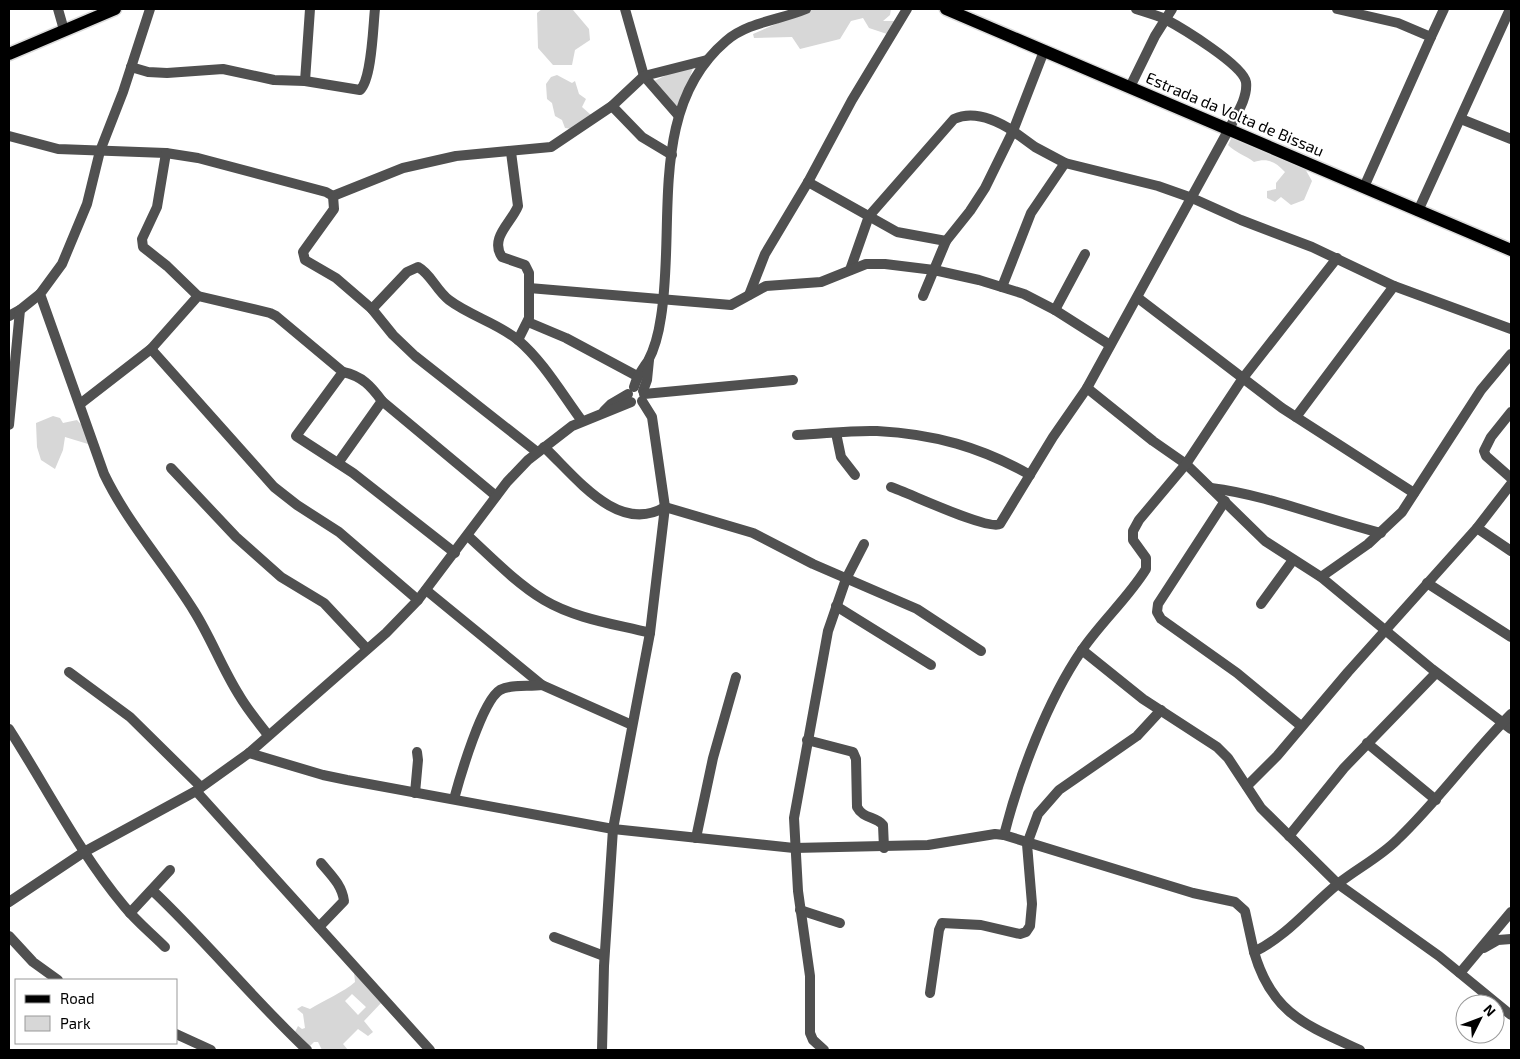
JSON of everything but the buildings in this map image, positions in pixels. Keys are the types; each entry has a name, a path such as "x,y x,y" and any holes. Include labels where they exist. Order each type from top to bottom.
{"main road":[{"path":"9,54 115,9"},
{"name":"Estrada da Volta de Bissau","path":"946,9 1511,250"}],"street":[{"path":"58,9 64,30"},
{"path":"9,316 40,294 65,255 87,204 100,151 150,9"},
{"path":"306,81 310,9"},
{"path":"131,67 148,72 167,73 223,69 274,80 306,81 350,89 363,88 369,64 376,9"},
{"path":"625,9 644,76 660,98 678,115"},
{"path":"602,1050 604,956 613,829 650,633 665,507 652,417 637,395 637,376 648,360 659,330 664,300 672,154 678,115 691,84 707,60 727,40 742,30 806,9"},
{"path":"749,295 764,254 808,182 852,100 907,9"},
{"path":"891,486 965,517 994,526 1000,524 1053,436 1088,388 1244,101 1246,84 1243,75 1232,62 1165,19 1136,9"},
{"path":"1130,87 1172,9"},
{"path":"1337,9 1398,23 1431,38"},
{"path":"1364,187 1444,9"},
{"path":"1418,211 1510,9"},
{"path":"923,296 946,241 970,211 985,188 1013,131 1044,50"},
{"path":"333,196 403,168 456,156 551,147 612,106 644,76 707,60"},
{"path":"612,106 642,137 672,154"},
{"path":"850,270 869,216 954,119 964,115 981,116 1013,131 1035,147 1065,163 1158,186 1192,198 1337,258 1394,286 1511,329"},
{"path":"1461,119 1511,137"},
{"path":"9,136 58,149 166,153 198,158 326,192 333,196"},
{"path":"511,152 518,206 502,229 499,252 502,258 525,265 529,273 528,322 518,340"},
{"path":"166,153 157,207 142,239 143,247 168,266 198,296 276,316 343,372 354,375 370,384 382,401 496,496"},
{"path":"1002,288 1031,213 1065,163"},
{"path":"808,182 906,235 946,241"},
{"path":"333,196 334,210 303,252 303,256 310,264 336,278 372,309 393,335 415,356 540,449 616,511 650,515 665,507 753,533 846,579 917,609 981,651"},
{"path":"1055,310 1085,254"},
{"path":"1004,836 1036,737 1082,650 1146,569 1146,558 1133,540 1133,531 1139,520 1186,464 1243,378 1337,258"},
{"path":"529,288 722,306 731,305 766,286 821,282 850,270 876,263 934,270 1024,294 1055,310 1110,345"},
{"path":"372,309 407,272 418,267 424,271 438,290 458,307 518,340 531,353 582,420"},
{"path":"1296,417 1394,286"},
{"path":"40,294 114,495 131,523 188,601 204,627 238,694 268,735"},
{"path":"80,404 151,349 198,296"},
{"path":"1138,298 1296,417 1414,493"},
{"path":"9,425 20,310"},
{"path":"528,322 590,350 637,376"},
{"path":"151,349 274,487 297,505 339,532 418,600"},
{"path":"1321,577 1381,533 1402,512 1481,390 1511,354"},
{"path":"637,395 647,380 648,360"},
{"path":"343,372 296,436 338,463 455,552"},
{"path":"9,902 84,852 198,789 249,753 367,649 418,600 468,536 496,496 518,470 540,449 582,420 604,412 611,404 637,395 793,380"},
{"path":"1088,388 1153,441 1186,464 1252,530 1293,560 1321,577 1387,630 1436,673 1507,726"},
{"path":"338,463 382,401"},
{"path":"1511,412 1491,437 1484,451 1486,456 1511,478"},
{"path":"797,435 878,431 953,441 982,450 1030,475"},
{"path":"836,433 841,457 855,474"},
{"path":"171,468 236,537 281,577 324,603 367,649"},
{"path":"1247,786 1478,528 1511,484"},
{"path":"1211,488 1248,493 1321,517 1381,533"},
{"path":"1225,502 1158,604 1157,612 1161,619 1237,673 1302,726"},
{"path":"1478,528 1511,550"},
{"path":"468,536 498,564 545,600 583,616 650,633"},
{"path":"824,1050 813,1040 810,1033 810,976 800,910 794,848 794,818 820,661 846,579 864,544"},
{"path":"1261,604 1293,560"},
{"path":"1427,583 1511,637"},
{"path":"426,590 542,685 632,725"},
{"path":"836,606 931,664"},
{"path":"1082,650 1161,710 1217,747 1247,786 1261,808 1338,884 1460,973 1511,1015"},
{"path":"68,672 130,718 198,789 430,1050"},
{"path":"1289,836 1336,776 1436,673"},
{"path":"696,838 713,758 736,677"},
{"path":"454,799 467,755 495,695 508,687 542,685"},
{"path":"930,993 939,930 942,923 981,925 1020,934 1028,929 1033,895 1028,844 1038,814 1059,790 1137,736 1161,710"},
{"path":"1254,952 1281,936 1338,884 1389,847 1507,726 1511,714"},
{"path":"9,729 84,852 130,913 165,946"},
{"path":"807,740 853,752 856,759 857,807 861,814 878,820 883,825 884,848"},
{"path":"1367,743 1436,800"},
{"path":"415,793 418,760 416,752"},
{"path":"249,753 323,775 613,829 794,848 884,848 928,845 995,834 1004,836 1194,893 1235,902 1245,910 1254,952 1273,996 1281,1006 1326,1034 1360,1050"},
{"path":"319,927 344,901 343,892 321,863"},
{"path":"130,913 170,870"},
{"path":"152,890 191,927 306,1050"},
{"path":"800,910 840,922"},
{"path":"1460,973 1511,912"},
{"path":"9,936 33,962 57,979"},
{"path":"554,938 604,956"},
{"path":"1479,950 1498,940 1511,939"},
{"path":"178,1035 211,1050"}],"green space":[{"path":"542,9 573,10 589,29 590,40 575,50 572,65 553,65 538,48 537,13"},
{"path":"811,9 891,9 890,15 883,21 897,21 893,36 869,28 863,18 851,21 840,39 800,49 792,37 754,38 753,34"},
{"path":"694,65 678,112 648,84 683,67"},
{"path":"557,75 572,83 575,81 579,94 586,99 582,107 591,115 573,129 565,128 562,120 555,116 552,103 547,99 546,84 551,77"},
{"path":"1238,136 1304,167 1312,181 1304,200 1291,205 1281,197 1275,202 1267,198 1267,191 1276,189 1276,183 1285,172 1274,163 1263,160 1254,162 1231,148 1228,145 1231,139"},
{"path":"53,416 60,418 63,423 77,420 88,432 91,441 88,444 65,437 63,450 55,469 41,460 37,447 36,423"},
{"path":"354,972 382,1002 364,1021 373,1032 368,1036 358,1029 343,1044 348,1050 322,1050 318,1042 314,1042 310,1046 293,1036 298,1026 302,1029 305,1028 303,1014 297,1009 302,1006 310,1009 355,982","holes":["352,994 366,1007 358,1015 345,1001"]}]}
